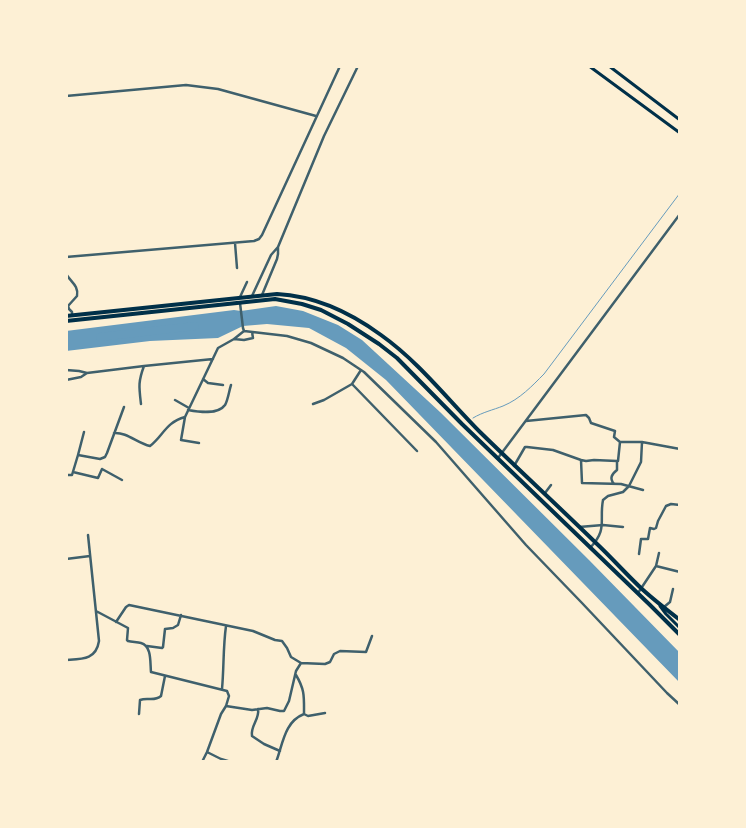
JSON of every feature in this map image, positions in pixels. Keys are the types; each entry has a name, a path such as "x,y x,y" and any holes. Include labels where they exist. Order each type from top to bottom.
{"main road":[{"path":"589,66 680,134"},
{"path":"608,66 680,120"},
{"path":"271,294 272,300"},
{"path":"66,316 271,294 293,295 321,303 351,315 408,356 455,407 514,466 595,542 641,589 680,620"},
{"path":"66,321 272,300 295,302 321,310 348,324 391,353 411,371 462,424 680,635"},
{"path":"391,353 396,346"},
{"path":"530,489 534,484"},
{"path":"558,516 562,511"},
{"path":"657,601 680,628"},
{"path":"650,605 667,615"}],"street":[{"path":"66,257 235,243 259,239 340,66"},
{"path":"252,302 252,296 271,255 278,247 324,136 358,66"},
{"path":"66,96 186,85 203,86 316,116"},
{"path":"498,458 680,214"},
{"path":"235,243 237,268"},
{"path":"262,301 262,295 277,259 278,247"},
{"path":"66,274 78,291 77,296 68,306 72,315"},
{"path":"240,297 247,282"},
{"path":"240,303 244,331"},
{"path":"199,443 183,442 181,440 184,417 218,348 244,331 287,336 329,351 361,370 436,442 526,545 680,705"},
{"path":"234,339 248,340 254,338 252,332"},
{"path":"66,380 75,379 87,373 213,360"},
{"path":"141,404 139,385 144,366"},
{"path":"66,370 87,373"},
{"path":"313,404 352,384 361,370"},
{"path":"203,379 210,384 223,385"},
{"path":"352,384 417,451"},
{"path":"175,400 189,409 199,412 221,409 226,404 231,385"},
{"path":"78,455 103,459 124,407"},
{"path":"526,421 586,415 591,422 615,431 614,437 620,442 642,442 680,449"},
{"path":"114,433 122,434 150,446 170,424 184,417"},
{"path":"66,475 72,476 84,432"},
{"path":"614,484 612,477 613,473 617,470 616,461 619,459 620,442"},
{"path":"590,548 600,534 603,525 603,500 608,496 623,492 629,486 641,462 642,442"},
{"path":"514,466 524,449 528,447 553,450 586,461 616,461"},
{"path":"580,460 582,483 614,484 643,490"},
{"path":"73,472 98,478 102,469 122,480"},
{"path":"544,494 551,485"},
{"path":"639,554 641,539 648,539 650,528 656,528 660,515 666,506 671,504 680,505"},
{"path":"579,527 603,525 623,527"},
{"path":"66,660 87,658 96,651 98,641 88,536"},
{"path":"638,593 656,566 659,553"},
{"path":"66,559 90,556"},
{"path":"656,566 680,572"},
{"path":"664,607 670,602 673,589"},
{"path":"116,622 129,604 181,615 253,631 274,640 282,641 291,656 301,663 325,664 330,662 334,654 340,651 366,652 372,636"},
{"path":"96,611 128,628 128,642 163,647 166,629 178,625 181,615"},
{"path":"222,689 226,625"},
{"path":"146,646 149,653 151,672 227,691 229,696 226,706 202,762"},
{"path":"226,706 252,710 267,708 284,711 290,701 296,674 301,663"},
{"path":"296,674 304,690 304,714"},
{"path":"139,714 140,700 157,699 161,696 165,676"},
{"path":"258,709 258,715 252,729 252,736 280,751"},
{"path":"276,762 281,744 290,724 295,718 304,714 308,716 324,713"},
{"path":"207,752 231,762"},
{"path":"240,762 250,762"}],"water":[{"path":"276,306 303,311 338,325 362,340 440,412 680,653 680,683 386,380 346,348 309,328 267,324 243,326 218,338 150,341 66,351 66,331"}],"waterway":[{"path":"473,418 515,400 544,374 680,193"},
{"path":"100,337 195,326"}]}
